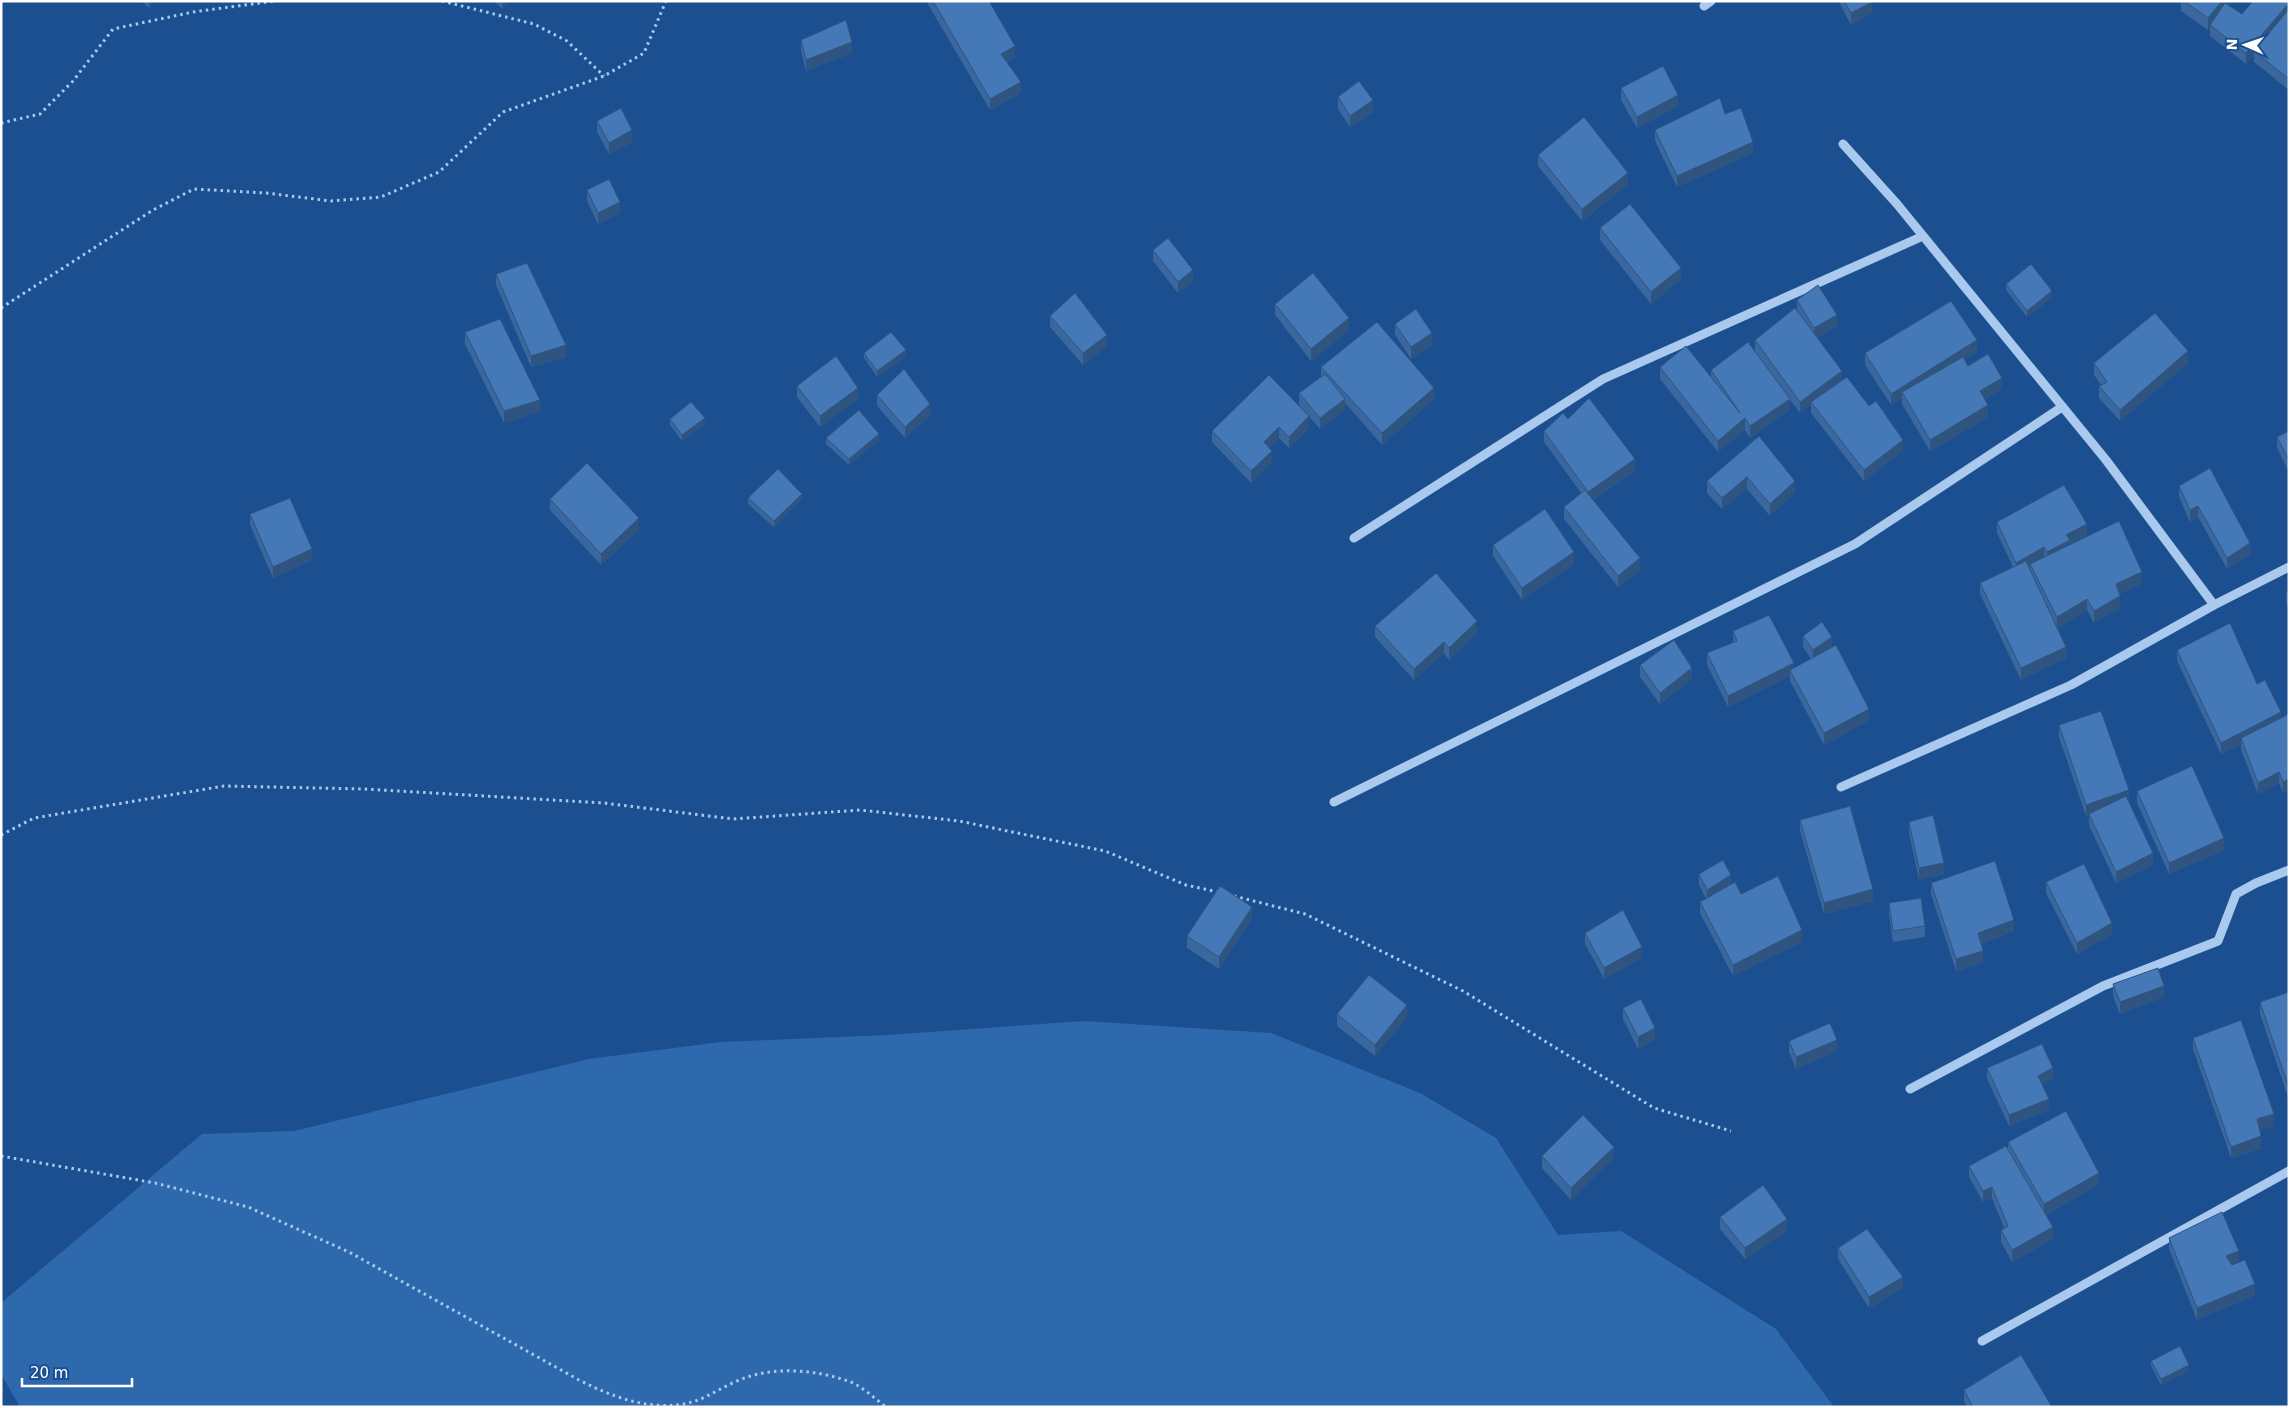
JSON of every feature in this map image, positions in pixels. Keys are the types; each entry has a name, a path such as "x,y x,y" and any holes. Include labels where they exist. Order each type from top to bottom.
{"street":[{"path":"1843,144 1922,236 2106,460 2214,606"},
{"path":"1354,538 1603,379 1922,236"},
{"path":"1334,802 1855,544 2062,407"},
{"path":"1841,787 2071,685 2289,567"},
{"path":"1910,1089 2103,986 2218,941 2236,894 2256,883 2289,870"},
{"path":"1982,1341 2289,1171"}],"path":[{"path":"1,123 40,114 73,82 114,29 193,12 274,1"},
{"path":"442,1 534,24 566,41 604,76"},
{"path":"1,308 153,210 194,189 266,193 331,201 381,197 439,172 503,112 604,76 644,53 666,1"},
{"path":"1,836 34,818 224,786 364,789 604,803 733,819 860,810 959,821 1105,851 1186,885 1223,894"},
{"path":"1232,896 1305,914 1463,991 1654,1108 1731,1131"},
{"path":"1,1156 154,1183 248,1207 349,1252 579,1380 618,1399 650,1406 678,1405 709,1397 737,1381 770,1372 799,1370 850,1381 886,1407"}],"shaded area":[{"path":"1084,1021 1271,1033 1420,1093 1496,1138 1558,1235 1621,1231 1776,1329 1834,1407 20,1407 1,1374 1,1303 202,1134 294,1131 589,1059 720,1042 888,1035"}],"building":[{"path":"933,1 989,1 1015,46 1001,54 1021,82 990,99"},
{"path":"1844,1 1872,1 1872,2 1851,13"},
{"path":"2184,1 2222,1 2208,18"},
{"path":"2253,1 2289,1 2289,3 2246,53 2210,25 2225,3 2242,14"},
{"path":"2289,9 2289,79 2254,51"},
{"path":"846,20 852,42 806,60 801,40"},
{"path":"1663,66 1678,95 1637,117 1621,88"},
{"path":"1359,81 1373,100 1350,116 1338,97"},
{"path":"1720,98 1725,114 1741,108 1753,142 1677,176 1655,130"},
{"path":"621,108 632,130 609,143 597,121"},
{"path":"1584,117 1628,173 1582,209 1538,155"},
{"path":"609,179 620,202 598,213 587,190"},
{"path":"1630,204 1681,268 1651,292 1600,228"},
{"path":"1168,238 1193,270 1178,282 1153,250"},
{"path":"527,263 566,345 531,356 496,274"},
{"path":"2031,264 2052,291 2027,311 2006,284"},
{"path":"1313,273 1349,318 1311,349 1275,304"},
{"path":"1818,285 1837,315 1814,328 1797,300"},
{"path":"1075,293 1107,335 1083,353 1050,316"},
{"path":"1951,301 1977,340 1891,394 1865,353"},
{"path":"1795,308 1842,371 1800,402 1755,340"},
{"path":"1416,309 1432,333 1411,347 1395,324"},
{"path":"2155,313 2188,351 2120,410 2099,386 2107,382 2094,363"},
{"path":"500,319 540,400 504,411 465,332"},
{"path":"1377,322 1434,388 1382,433 1321,367"},
{"path":"891,332 906,350 877,371 864,353"},
{"path":"1748,342 1790,399 1750,426 1745,418 1718,441 1660,367 1686,346 1740,413 1711,370"},
{"path":"1988,354 2002,378 1980,391 1988,405 1930,440 1902,392 1963,357 1968,366"},
{"path":"836,356 858,388 820,416 797,386"},
{"path":"904,369 930,404 905,427 877,395"},
{"path":"1325,374 1345,399 1320,418 1299,393"},
{"path":"1269,375 1309,416 1289,437 1279,427 1264,442 1272,451 1251,471 1212,431"},
{"path":"1847,377 1869,406 1876,401 1903,440 1864,470 1811,402"},
{"path":"1589,398 1635,459 1588,492 1544,431 1563,413 1568,419"},
{"path":"691,402 705,418 682,435 670,419"},
{"path":"859,410 879,434 849,459 826,438"},
{"path":"2289,431 2289,460 2277,437"},
{"path":"1759,436 1795,481 1770,504 1747,477 1722,498 1707,481"},
{"path":"587,463 639,518 601,554 550,499"},
{"path":"2210,468 2250,543 2227,558 2198,506 2190,510 2179,486"},
{"path":"778,469 802,494 774,521 748,498"},
{"path":"2064,485 2087,524 2066,535 2070,540 2047,552 2044,547 2016,563 1997,522"},
{"path":"1585,490 1640,558 1618,576 1564,507"},
{"path":"290,498 312,549 273,567 250,514"},
{"path":"1545,509 1574,552 1522,588 1493,545"},
{"path":"2119,521 2142,572 2116,584 2120,596 2094,611 2087,599 2057,617 2030,564"},
{"path":"2026,561 2066,647 2021,668 1980,583"},
{"path":"1436,573 1477,621 1449,648 1444,642 1414,669 1375,626"},
{"path":"1769,615 1794,663 1728,696 1707,653 1737,641 1733,631"},
{"path":"1822,622 1832,637 1813,650 1803,636"},
{"path":"2230,623 2257,684 2265,680 2281,712 2221,743 2177,650"},
{"path":"1674,640 1692,668 1660,693 1640,665"},
{"path":"1836,645 1869,709 1824,733 1790,670"},
{"path":"2101,711 2129,790 2086,805 2059,725"},
{"path":"2289,714 2289,779 2283,782 2279,772 2258,783 2241,738"},
{"path":"2192,766 2224,838 2169,863 2137,791"},
{"path":"2126,796 2153,853 2116,872 2089,814"},
{"path":"1850,806 1873,889 1824,903 1800,820"},
{"path":"1933,815 1944,863 1919,868 1909,822"},
{"path":"1723,860 1731,875 1707,890 1699,874"},
{"path":"1995,861 2014,920 1978,933 1983,951 1956,959 1931,883"},
{"path":"2084,864 2112,923 2077,943 2046,882"},
{"path":"1778,876 1802,930 1733,965 1700,902 1735,882 1741,894"},
{"path":"1220,886 1252,907 1219,957 1187,936"},
{"path":"1921,898 1925,926 1893,931 1889,903"},
{"path":"1623,910 1642,947 1604,968 1585,933"},
{"path":"2158,968 2164,986 2120,1002 2113,984"},
{"path":"1369,975 1407,1005 1375,1045 1337,1014"},
{"path":"2289,992 2289,1088 2260,1002"},
{"path":"1641,999 1655,1028 1638,1037 1623,1008"},
{"path":"2241,1020 2274,1114 2257,1119 2261,1136 2231,1147 2193,1038"},
{"path":"1830,1023 1837,1040 1796,1057 1789,1041"},
{"path":"2042,1044 2053,1068 2038,1076 2049,1099 2009,1115 1987,1068"},
{"path":"2066,1111 2099,1173 2044,1204 2008,1142"},
{"path":"1583,1115 1614,1147 1571,1188 1542,1156"},
{"path":"2006,1146 2053,1227 2012,1250 2001,1230 2008,1226 1992,1187 1983,1191 1969,1166"},
{"path":"1763,1185 1787,1219 1745,1248 1720,1217"},
{"path":"2222,1212 2239,1251 2226,1256 2232,1265 2245,1260 2255,1284 2197,1308 2169,1238"},
{"path":"1867,1229 1903,1277 1869,1297 1838,1248"},
{"path":"2180,1346 2189,1365 2161,1379 2151,1361"},
{"path":"2021,1355 2052,1407 1973,1407 1964,1390"}]}
